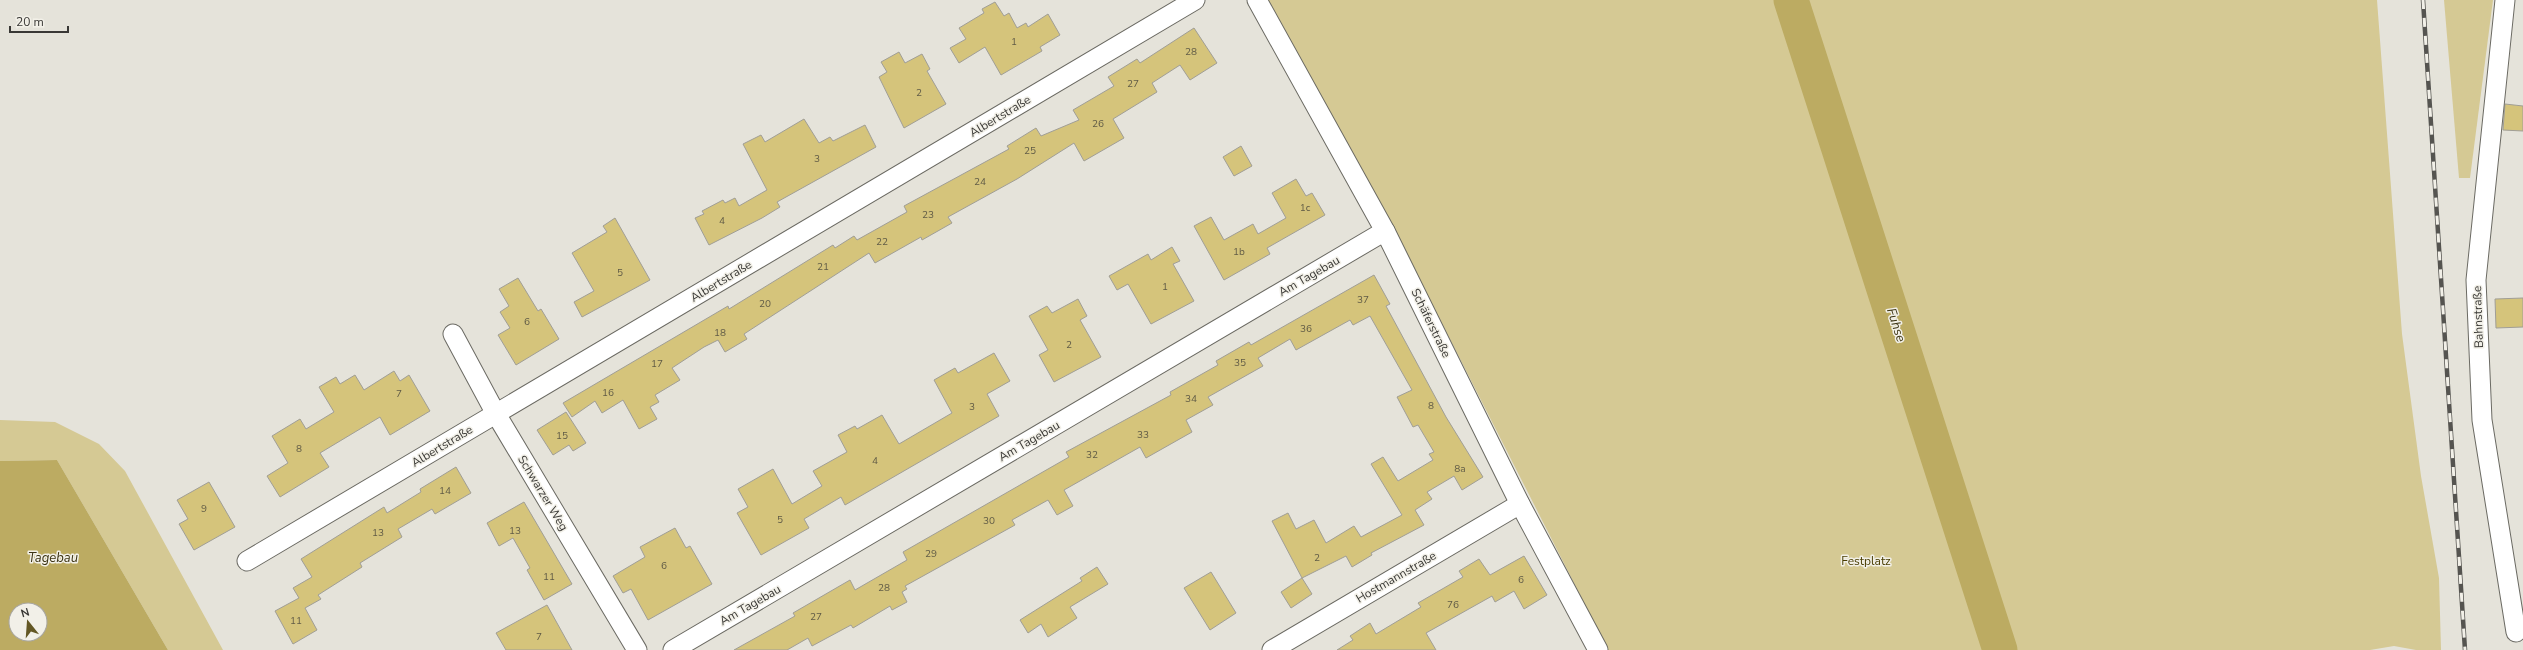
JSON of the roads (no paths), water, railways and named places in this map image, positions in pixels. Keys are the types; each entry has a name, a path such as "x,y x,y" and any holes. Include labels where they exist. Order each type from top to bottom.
{"street":[{"name":"Albertstraße","path":"247,561 1195,0"},
{"name":"Schäferstraße","path":"1257,0 1385,231 1520,504 1598,650"},
{"name":"Bahnstraße","path":"2505,0 2476,280 2482,420 2516,632"},
{"name":"Am Tagebau","path":"673,650 1385,231"},
{"name":"Schwarzer Weg","path":"454,334 496,414 637,650"},
{"name":"Hostmannstraße","path":"1272,650 1520,504"}],"water":[{"name":"Tagebau","path":"57,460 168,650 0,650 0,461"}],"waterway":[{"name":"Fuhse","path":"1791,0 2000,650"}],"railway":[{"path":"2423,0 2465,650"}],"park label":[{"name":"Festplatz","path":"1866,561"}]}
